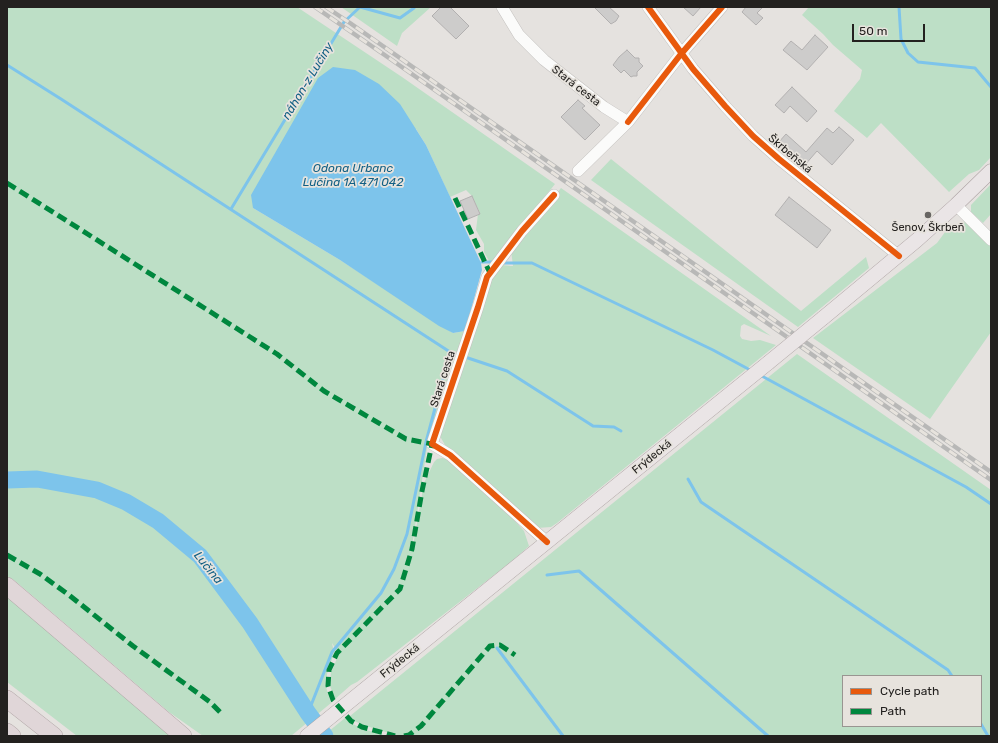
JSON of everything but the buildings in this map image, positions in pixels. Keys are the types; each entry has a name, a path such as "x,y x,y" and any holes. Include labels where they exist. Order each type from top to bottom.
{"highway":[{"path":"7,586 183,736"},
{"path":"7,699 54,736"},
{"path":"7,732 12,736"}],"main road":[{"name":"Frýdecká","path":"307,736 899,256 956,205 991,171"}],"street":[{"name":"Stará cesta","path":"502,7 519,35 544,60 604,107 628,122"},
{"name":"Škrbeňská","path":"648,7 681,54 724,106 766,149 899,256"},
{"path":"578,171 628,122 681,54 722,7"},
{"name":"Stará cesta","path":"546,542 450,455 432,444 486,277 522,231 554,196"},
{"path":"956,205 991,240"}],"green space":[{"path":"7,7 297,7 402,77 555,184 491,264 484,252 484,244 476,230 478,214 480,213 472,196 466,190 450,197 426,145 416,129 253,208 340,260 453,333 465,331 427,448 412,546 424,483 434,462 437,459 442,458 448,459 502,507 524,531 529,546 512,561 357,682 351,685 335,699 330,686 331,672 339,654 332,643 334,653 327,674 326,687 331,703 291,736 203,736 169,712 14,580 7,576"},
{"path":"341,7 431,7 402,33 397,46"},
{"path":"809,7 991,7 991,157 979,170 969,174 949,192 881,123 867,138 834,111 860,79 862,70 802,15"},
{"path":"611,159 801,311 866,257 869,268 798,327 591,180"},
{"path":"991,184 991,214 983,223 971,212 971,205"},
{"path":"561,188 771,336 744,324 741,326 740,336 742,339 751,341 760,340 776,345 557,523 551,527 537,528 445,445 441,438 440,432 488,285 502,265 513,266 511,250"},
{"path":"965,220 991,245 991,332 930,419 813,338 937,243 948,228 954,231"},
{"path":"797,354 991,490 991,736 404,736 407,734 399,736 352,720 350,716"},
{"path":"7,595 172,736 77,736 7,682"},
{"path":"345,718 363,729 387,736 323,736"}],"water":[{"name":"Odona Urbanc Lučina 1A 471 042","path":"333,67 355,70 379,84 400,104 426,145 481,263 482,270 465,331 453,333 439,326 340,260 253,208 251,195 318,78"}],"waterway":[{"name":"náhon-z Lučiny","path":"231,209 344,22 360,7 400,18 414,8"},
{"path":"899,7 901,39 908,53 918,62 975,68 991,87"},
{"path":"7,65 450,352 507,371 593,426 614,427 621,431"},
{"path":"482,262 495,262"},
{"path":"502,263 532,263 713,350 752,371"},
{"path":"308,713 332,652 381,593 394,569 407,534 426,442 450,352"},
{"path":"760,375 966,487 991,504"},
{"name":"Lučina","path":"7,480 37,479 97,490 126,502 158,521 200,556 250,623 308,713 325,736"},
{"path":"688,479 701,502 948,670 951,675"},
{"path":"547,575 579,571 768,736"},
{"path":"497,648 563,736"},
{"path":"982,726 988,736"}],"railway":[{"path":"315,7 991,480"},
{"path":"326,7 991,472"}],"marked path":[{"path":"7,183 277,354 324,391 406,439 432,444 412,549 400,589 337,653 329,670 328,686 333,700 351,721 362,727 395,736"},
{"path":"455,198 490,273"},
{"path":"7,555 40,574 69,595 133,646 210,702 223,715"},
{"path":"404,736 409,735 421,726 490,646 500,645 515,655"}],"cycle path":[{"path":"648,7 693,69 753,136 779,159 899,256"},
{"path":"628,122 681,54 722,7"},
{"path":"547,542 450,455 432,444 487,277 522,231 554,195"}],"place":[{"name":"Šenov, Škrbeň","path":"928,215"}]}
